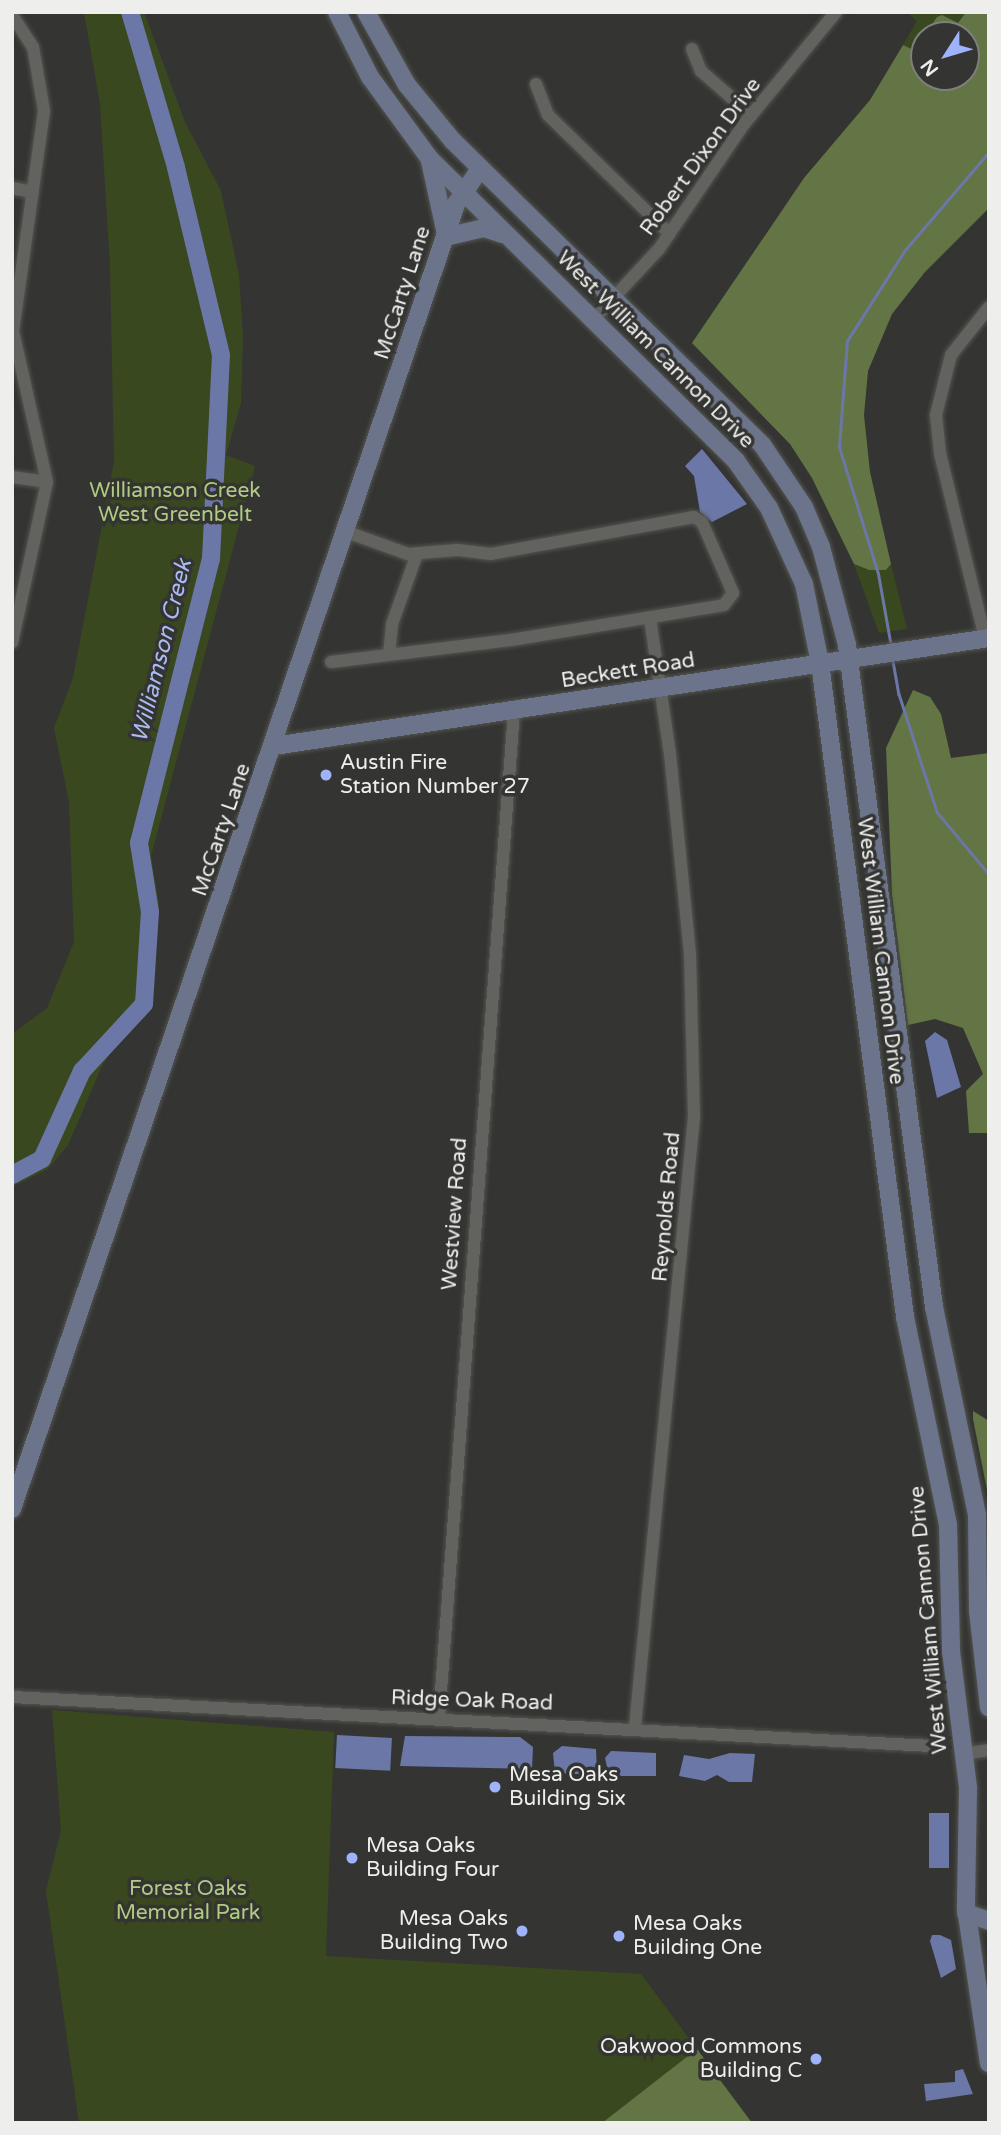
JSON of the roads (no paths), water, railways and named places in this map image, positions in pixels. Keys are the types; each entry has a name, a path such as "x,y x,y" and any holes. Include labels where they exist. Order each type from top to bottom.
{"main road":[{"name":"West William Cannon Drive","path":"337,12 377,88 430,159 717,440 754,484 789,545 804,584 820,663 905,1317 948,1525 951,1651 968,1788 963,1861 966,1913 989,2063"},
{"name":"West William Cannon Drive","path":"366,12 407,85 480,169 749,430 786,478 821,547 849,660 934,1307 977,1514 978,1611 989,1707"},
{"path":"430,159 445,237 484,228 509,237"},
{"name":"McCarty Lane","path":"12,1509 275,746 445,237 462,193 480,169"},
{"name":"Beckett Road","path":"275,746 514,712 987,638"},
{"path":"966,1913 989,1921"}],"street":[{"name":"Robert Dixon Drive","path":"593,320 670,234 751,115 836,12"},
{"path":"12,15 33,47 42,88 44,130 13,331 47,482 12,642"},
{"path":"692,49 701,71 751,115"},
{"path":"536,84 548,115 670,234"},
{"path":"12,188 33,192"},
{"path":"987,638 940,453 936,415 951,355 964,333 989,306"},
{"path":"12,477 47,482"},
{"path":"331,663 724,605 731,598 733,589 698,519 646,523 611,536 491,554 457,550 417,554 348,528"},
{"path":"389,654 392,624 417,554"},
{"name":"Reynolds Road","path":"635,1727 694,1117 690,954 661,688 646,618"},
{"name":"Westview Road","path":"439,1718 514,712"},
{"name":"Ridge Oak Road","path":"12,1697 635,1727 931,1746"},
{"path":"964,1754 989,1750"}],"water":[{"path":"702,449 747,504 712,522 700,512 694,476 685,466"},
{"path":"935,1032 947,1040 961,1087 937,1098 925,1041"},
{"path":"337,1735 392,1738 390,1771 335,1768"},
{"path":"405,1736 520,1737 533,1747 532,1769 400,1766"},
{"path":"562,1746 596,1749 597,1775 555,1773 553,1753"},
{"path":"611,1751 656,1753 656,1776 609,1776 605,1758"},
{"path":"730,1753 755,1754 752,1782 729,1782 717,1775 705,1781 679,1776 684,1755 709,1759"},
{"path":"929,1813 949,1813 949,1868 929,1868"},
{"path":"932,1935 951,1940 956,1969 941,1978 930,1941"},
{"path":"963,2069 973,2094 926,2101 924,2084 955,2082 955,2071"}],"waterway":[{"name":"Williamson Creek","path":"12,1175 42,1159 82,1071 144,1004 150,912 139,843 211,559 221,355 176,167 130,12"},
{"path":"891,647 878,574 839,447 847,341 905,250 989,152"},
{"path":"893,661 899,694 937,812 989,874"}],"place":[{"name":"Austin Fire Station Number 27","path":"326,775"},
{"name":"Mesa Oaks Building Six","path":"495,1787"},
{"name":"Mesa Oaks Building Four","path":"352,1858"},
{"name":"Mesa Oaks Building Two","path":"522,1931"},
{"name":"Mesa Oaks Building One","path":"619,1936"},
{"name":"Oakwood Commons Building C","path":"816,2059"}],"park label":[{"name":"Williamson Creek West Greenbelt","path":"175,503"},
{"name":"Forest Oaks Memorial Park","path":"188,1901"}]}
